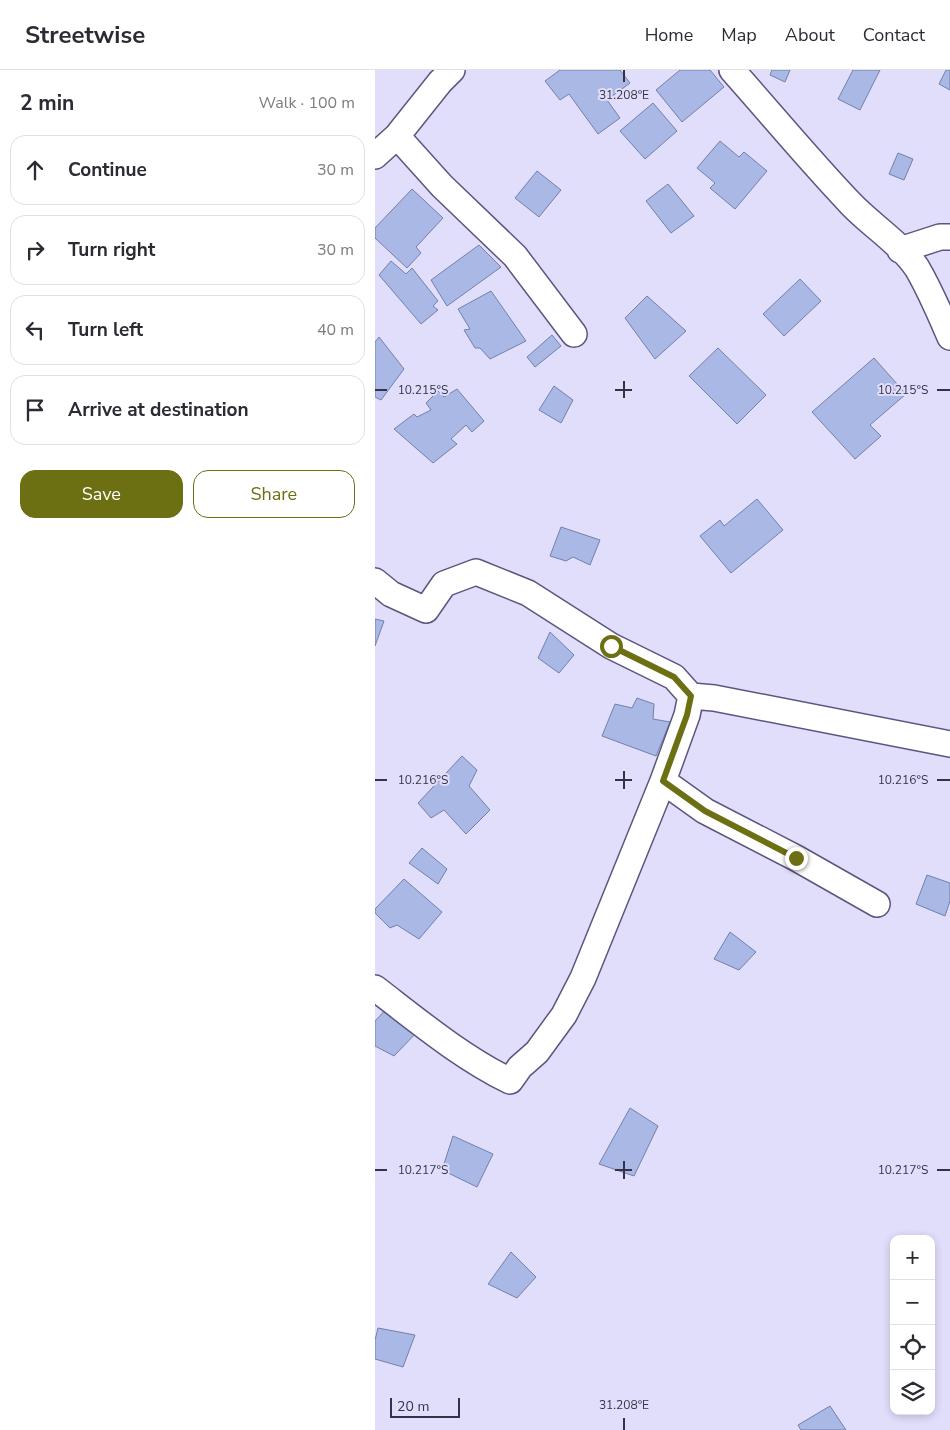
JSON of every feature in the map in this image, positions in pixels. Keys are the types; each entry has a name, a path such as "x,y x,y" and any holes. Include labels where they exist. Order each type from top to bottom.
{"street":[{"path":"375,156 397,136 440,82 452,70"},
{"path":"733,70 847,200 916,267 950,337"},
{"path":"397,136 441,186 515,256 574,334"},
{"path":"900,250 940,237 950,237"},
{"path":"375,581 391,594 426,610 444,584 475,572 528,593 611,646 674,677 691,696 714,698 950,744"},
{"path":"375,988 444,1041 497,1075 510,1081 520,1067 537,1052 564,1016 583,978 663,781 687,715 691,696"},
{"path":"663,781 705,811 796,858 877,904"}],"building":[{"path":"560,70 620,70 630,83 607,100 620,118 598,134 569,94 560,100 545,81"},
{"path":"680,70 710,70 724,87 682,122 656,90"},
{"path":"772,70 790,70 785,82 770,75"},
{"path":"853,70 880,70 860,110 838,99"},
{"path":"946,70 950,70 950,90 939,84"},
{"path":"653,103 677,131 645,159 620,131"},
{"path":"720,141 739,157 744,152 767,171 735,209 710,188 715,183 697,168"},
{"path":"898,153 913,159 904,180 889,174"},
{"path":"537,171 561,190 539,217 515,198"},
{"path":"668,184 694,216 671,233 646,201"},
{"path":"412,189 443,218 416,247 421,253 407,268 375,238 375,228"},
{"path":"479,245 501,267 447,306 431,280"},
{"path":"391,261 406,274 412,268 438,301 433,306 438,310 421,324 379,275"},
{"path":"800,279 821,301 784,336 763,314"},
{"path":"491,291 526,341 490,359 480,348 475,348 464,330 470,329 458,309"},
{"path":"647,296 686,331 655,359 625,318"},
{"path":"552,335 561,346 535,367 527,357"},
{"path":"379,337 404,369 381,400 375,397 375,342"},
{"path":"718,348 766,395 737,424 689,376"},
{"path":"874,358 906,394 870,425 881,436 855,459 812,412"},
{"path":"554,386 573,400 561,423 539,410"},
{"path":"457,389 484,421 472,432 466,425 451,439 457,444 433,463 394,429 414,414 417,417 431,410 426,403 438,391 444,397"},
{"path":"757,499 783,530 731,573 700,536 720,520 724,526"},
{"path":"561,527 600,540 590,565 573,557 566,561 550,556"},
{"path":"375,619 384,621 375,646"},
{"path":"550,632 574,655 559,673 538,658"},
{"path":"637,698 654,704 653,719 670,722 656,756 602,736 615,704 632,708"},
{"path":"462,756 477,770 469,786 490,810 466,834 444,810 431,818 418,803"},
{"path":"422,848 447,869 438,884 409,863"},
{"path":"927,875 950,883 950,901 945,916 916,904"},
{"path":"404,879 442,912 419,939 397,925 390,928 375,913 375,909"},
{"path":"730,932 756,952 739,970 714,959"},
{"path":"391,1004 419,1030 394,1056 375,1046 375,1021"},
{"path":"630,1108 658,1126 634,1176 599,1164"},
{"path":"453,1136 493,1154 477,1187 442,1170"},
{"path":"511,1252 536,1277 517,1298 488,1284"},
{"path":"378,1328 415,1335 403,1367 375,1359 375,1340"},
{"path":"830,1406 846,1430 801,1430 798,1425"}],"route":[{"path":"611,646 674,677 691,696 687,715 663,781 705,811 796,858"}]}
